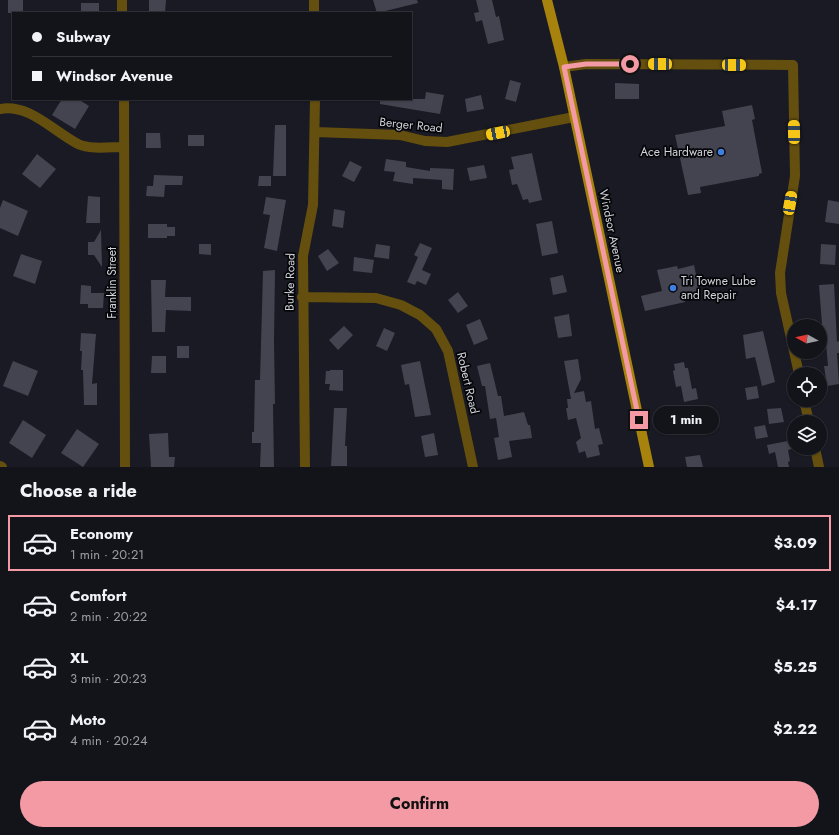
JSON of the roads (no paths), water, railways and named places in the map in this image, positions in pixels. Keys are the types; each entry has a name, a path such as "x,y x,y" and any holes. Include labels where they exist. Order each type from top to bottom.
{"main road":[{"name":"Windsor Avenue","path":"547,0 564,67 649,467"}],"street":[{"path":"122,0 122,12"},
{"path":"314,0 314,12"},
{"path":"564,67 586,64 793,65 795,176 780,273 781,294 797,367"},
{"name":"Franklin Street","path":"124,100 125,467"},
{"name":"Burke Road","path":"304,467 303,256 306,232 313,205 315,100"},
{"path":"0,109 5,108 26,112 79,144 95,147 124,146"},
{"name":"Berger Road","path":"315,132 400,135 425,142 447,142 574,116"},
{"name":"Robert Road","path":"302,297 376,298 401,305 420,315 436,329 448,350 473,467"},
{"path":"816,455 819,467"}],"place":[{"name":"Ace Hardware","path":"721,152"},
{"name":"Tri Towne Lube and Repair","path":"673,288"}]}
